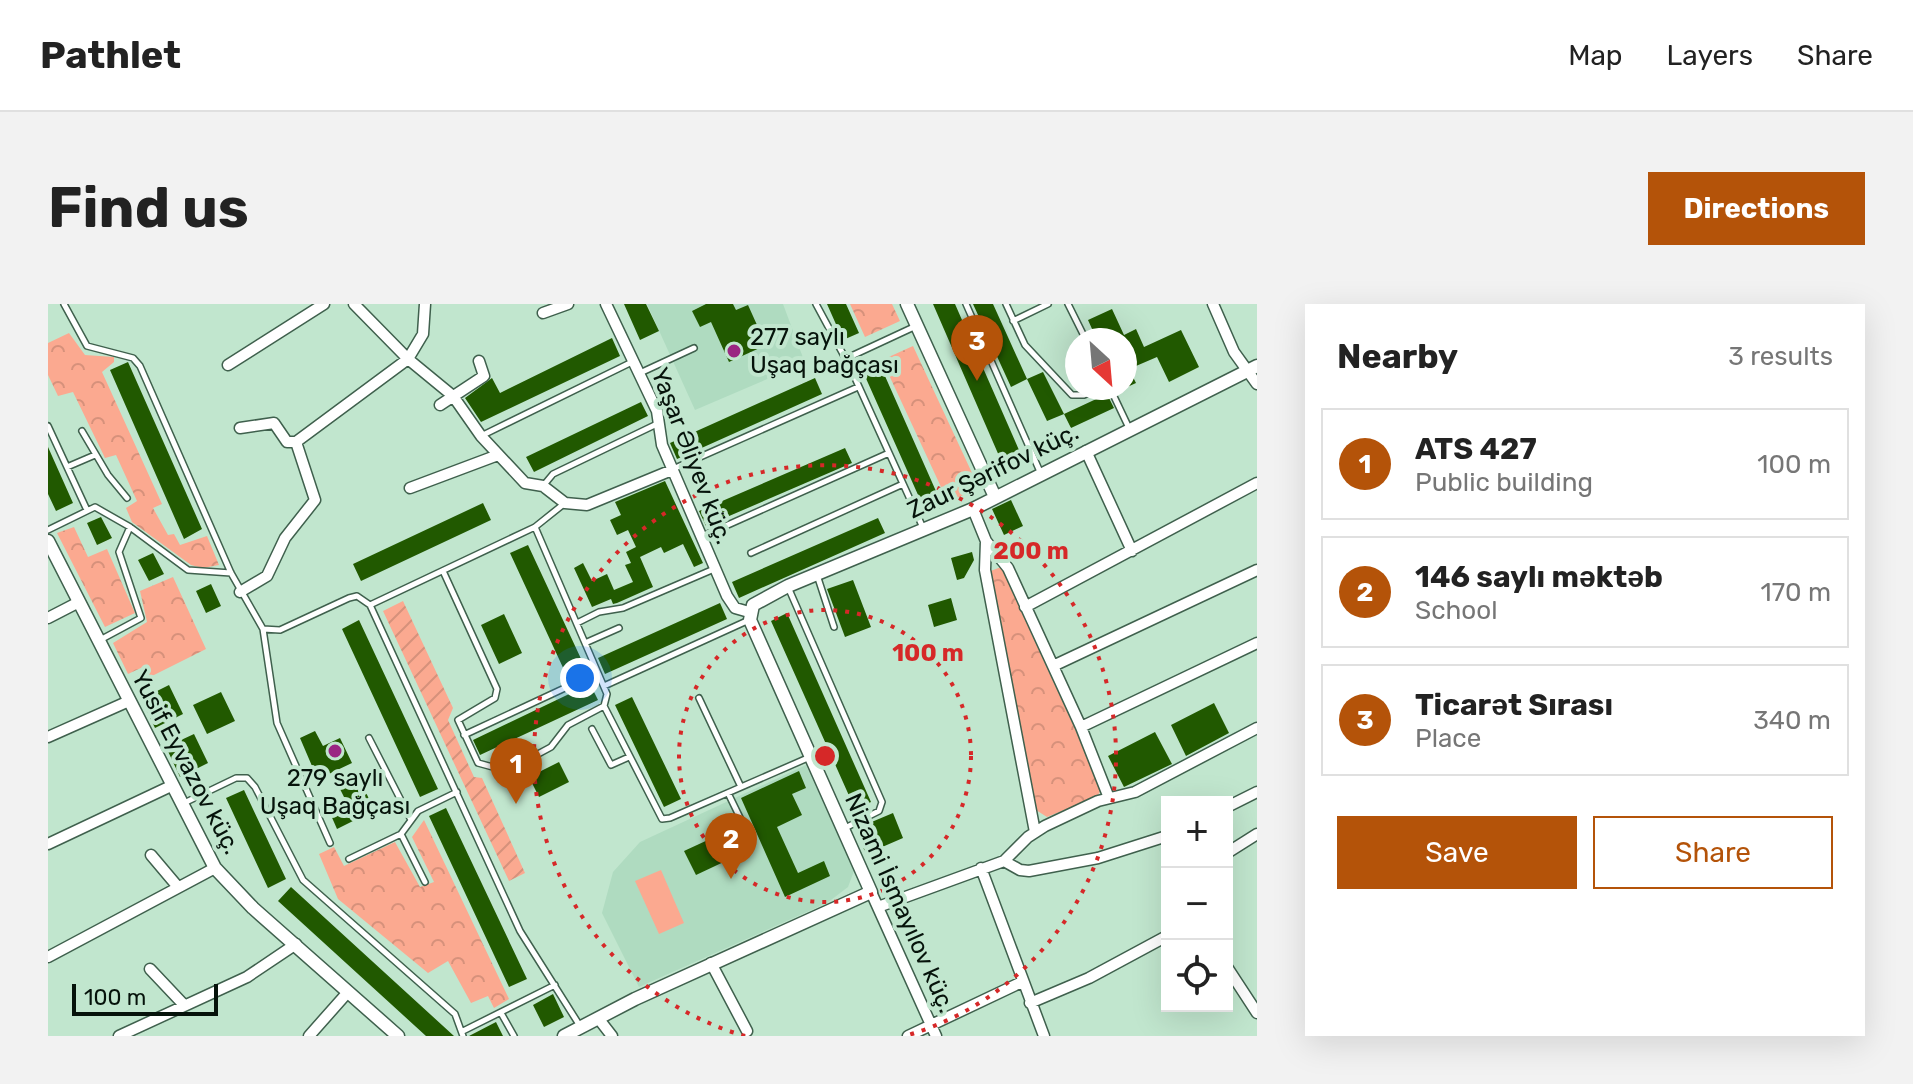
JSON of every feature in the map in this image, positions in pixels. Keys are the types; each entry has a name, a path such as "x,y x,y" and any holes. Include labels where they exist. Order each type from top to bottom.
{"street":[{"path":"228,365 324,304"},
{"path":"354,304 408,359 453,396 481,436 520,480 543,486 565,503 587,505 672,470"},
{"path":"240,428 274,423 287,442 296,442 408,359 423,334 425,304"},
{"path":"543,313 568,304"},
{"name":"Yaşar Əliyev küç.","path":"606,304 660,423 662,445 715,569 731,603 750,616"},
{"path":"907,304 995,497"},
{"path":"1213,304 1234,352 1252,368 1257,384"},
{"path":"440,405 484,376 479,361"},
{"name":"Zaur Şərifov küç.","path":"750,616 759,600 973,509 1252,368"},
{"path":"240,592 267,576 285,538 315,500 296,442"},
{"path":"1086,451 1132,551"},
{"path":"410,488 498,455"},
{"path":"1025,607 1257,483"},
{"path":"973,509 986,541 1008,568 1081,727 1109,798"},
{"name":"Yusif Eyvazov küç.","path":"48,541 215,868 230,886 398,1036"},
{"path":"986,541 986,580 1035,832"},
{"path":"1053,666 1257,570"},
{"path":"48,618 79,602"},
{"name":"Nizami İsmayılov küç.","path":"750,616 933,1031"},
{"path":"1081,727 1257,643"},
{"path":"48,737 129,701"},
{"path":"878,907 1004,861 1035,832 1109,798 1135,792 1257,728"},
{"path":"48,844 171,786"},
{"path":"1233,804 1257,792"},
{"path":"1233,849 1257,834"},
{"path":"1004,861 1029,871 1098,858 1161,838"},
{"path":"151,855 178,887"},
{"path":"48,957 215,868"},
{"path":"981,868 1044,1036"},
{"path":"564,1036 711,963 871,892"},
{"path":"1030,1003 1089,978 1161,939"},
{"path":"119,1036 247,977 296,944"},
{"path":"711,963 747,1031"},
{"path":"150,969 184,1005"},
{"path":"1233,976 1257,1013"},
{"path":"908,1036 933,1031 1022,982"},
{"path":"309,1036 348,992"},
{"path":"598,1018 612,1036"}],"lane":[{"path":"64,304 87,346 133,358 140,366 231,573 263,629 277,723 330,843"},
{"path":"816,304 925,530"},
{"path":"966,304 1041,474"},
{"path":"1006,304 1025,345 1065,388"},
{"path":"1013,321 1048,304"},
{"path":"1068,304 1080,328"},
{"path":"845,359 917,326"},
{"path":"639,373 694,348"},
{"path":"481,436 633,361"},
{"path":"672,470 858,387"},
{"path":"1116,400 1129,428"},
{"path":"543,486 553,474 660,423"},
{"path":"48,426 86,509"},
{"path":"82,431 95,455 127,498"},
{"path":"701,537 889,453"},
{"path":"67,467 95,455"},
{"path":"751,553 903,484"},
{"path":"370,605 535,527 565,503"},
{"path":"48,530 86,509 103,510 188,570 231,573"},
{"path":"99,640 141,618 119,552 130,527"},
{"path":"443,571 497,689 495,698 460,716 464,735 478,763 506,769 551,747 568,725 604,706 607,701 604,686 535,527"},
{"path":"577,623 599,612 623,608 715,569"},
{"path":"816,575 834,627"},
{"path":"788,586 882,802 879,811 843,829"},
{"path":"263,629 280,630 357,596 370,605 520,931 581,1027"},
{"path":"604,686 750,616"},
{"path":"585,643 619,628"},
{"path":"464,735 598,672"},
{"path":"699,698 741,787"},
{"path":"604,706 662,819 811,756"},
{"path":"592,729 611,765 629,757"},
{"path":"369,738 410,818"},
{"path":"181,805 236,778 247,778 255,787 303,880 455,1014 463,1034 555,985"},
{"path":"349,859 401,834 410,818 457,792"},
{"path":"728,793 745,828"},
{"path":"401,834 425,882"},
{"path":"501,1013 514,1036"}],"shaded area":[{"name":"277 saylı Uşaq bağçası","path":"647,304 783,304 805,363 695,410"},
{"path":"806,765 854,871 848,887 827,903 639,987 602,913 613,872 640,842"}],"green space":[{"path":"850,304 892,304 900,321 865,337"},
{"path":"69,333 85,355 114,357 114,362 102,372 162,504 153,508 168,535 174,534 180,545 207,536 219,565 203,568 191,565 132,522 126,508 137,501 116,455 105,458 73,392 58,396 48,375 48,343"},
{"path":"913,346 979,488 948,502 882,360"},
{"path":"74,527 88,557 107,549 135,613 105,627 57,533"},
{"path":"1001,567 1102,788 1097,797 1047,817 1036,810 988,572"},
{"path":"173,577 206,649 150,677 145,666 128,674 113,643 147,622 140,591"},
{"path":"403,601 453,708 448,720 474,777 482,778 525,873 509,881 383,611"},
{"path":"424,820 509,999 494,1008 488,996 471,1003 448,961 428,973 338,899 319,854 334,847 344,866 395,842 420,887 434,882 412,837"},
{"path":"661,870 684,923 659,934 635,881"}],"building":[{"path":"624,304 646,304 659,331 640,340"},
{"path":"706,304 733,304 736,310 748,305 766,345 729,362 711,322 700,327 692,311"},
{"path":"827,304 846,304 859,333 843,340"},
{"path":"933,304 955,304 1022,457 1003,465"},
{"path":"973,304 993,304 1027,379 1011,387"},
{"path":"1112,309 1121,328 1092,328 1088,320"},
{"path":"1181,330 1199,367 1169,382 1157,357 1137,366 1137,331 1144,347"},
{"path":"612,338 620,356 481,422 465,398 492,378 500,393"},
{"path":"877,358 943,507 927,515 860,365"},
{"path":"128,362 202,529 184,539 110,370"},
{"path":"1043,372 1064,414 1047,421 1027,379"},
{"path":"815,378 822,394 677,459 670,443"},
{"path":"1094,400 1110,400 1114,408 1071,428 1064,414"},
{"path":"641,402 648,416 534,472 526,457"},
{"path":"48,447 73,503 56,511 48,494"},
{"path":"845,448 852,463 706,526 699,511"},
{"path":"665,481 703,563 694,567 683,544 664,553 661,547 640,557 653,587 617,603 613,604 611,599 592,607 574,568 583,563 592,581 607,574 614,590 633,582 625,565 631,563 626,552 636,547 628,530 617,535 610,520 621,515 615,502"},
{"path":"1011,500 1023,526 1004,535 992,509"},
{"path":"483,503 491,520 361,581 353,564"},
{"path":"101,517 112,538 97,545 87,523"},
{"path":"878,518 885,533 739,598 732,582"},
{"path":"528,545 583,663 565,672 510,553"},
{"path":"972,552 974,560 964,578 957,580 951,558"},
{"path":"153,553 164,574 149,581 138,560"},
{"path":"853,580 871,627 845,637 827,589"},
{"path":"211,584 221,606 206,613 196,591"},
{"path":"951,598 957,620 934,627 928,605"},
{"path":"720,603 727,619 605,674 598,658"},
{"path":"787,613 871,802 855,809 771,621"},
{"path":"504,614 522,653 499,664 481,625"},
{"path":"359,620 438,789 420,797 342,629"},
{"path":"590,684 598,700 480,755 473,740"},
{"path":"169,685 183,714 155,728 141,699"},
{"path":"221,692 235,721 207,734 193,705"},
{"path":"632,697 681,799 664,807 615,705"},
{"path":"1214,703 1229,733 1186,756 1171,725"},
{"path":"315,731 323,746 340,738 352,763 314,781 308,768 312,766 300,738"},
{"path":"1155,732 1172,764 1124,787 1108,756"},
{"path":"194,734 208,763 180,777 166,747"},
{"path":"559,762 569,782 539,797 529,777"},
{"path":"799,771 806,788 792,794 802,815 777,827 798,873 824,861 830,876 785,897 741,798"},
{"path":"358,776 371,803 351,812 355,820 337,829 330,813 348,805 338,785"},
{"path":"244,790 286,879 268,888 226,798"},
{"path":"446,808 527,979 509,987 429,816"},
{"path":"893,813 903,838 866,854 855,829"},
{"path":"736,827 747,851 696,875 684,851"},
{"path":"291,887 454,1036 426,1036 278,901"},
{"path":"553,994 564,1017 544,1027 533,1005"},
{"path":"496,1022 503,1036 469,1036"}],"place":[{"name":"277 saylı Uşaq bağçası","path":"734,351"},
{"name":"Ticarət Sırası","path":"977,381"},
{"name":"279 saylı Uşaq Bağçası","path":"335,751"},
{"name":"ATS 427","path":"516,804"},
{"name":"146 saylı məktəb","path":"731,879"}]}
